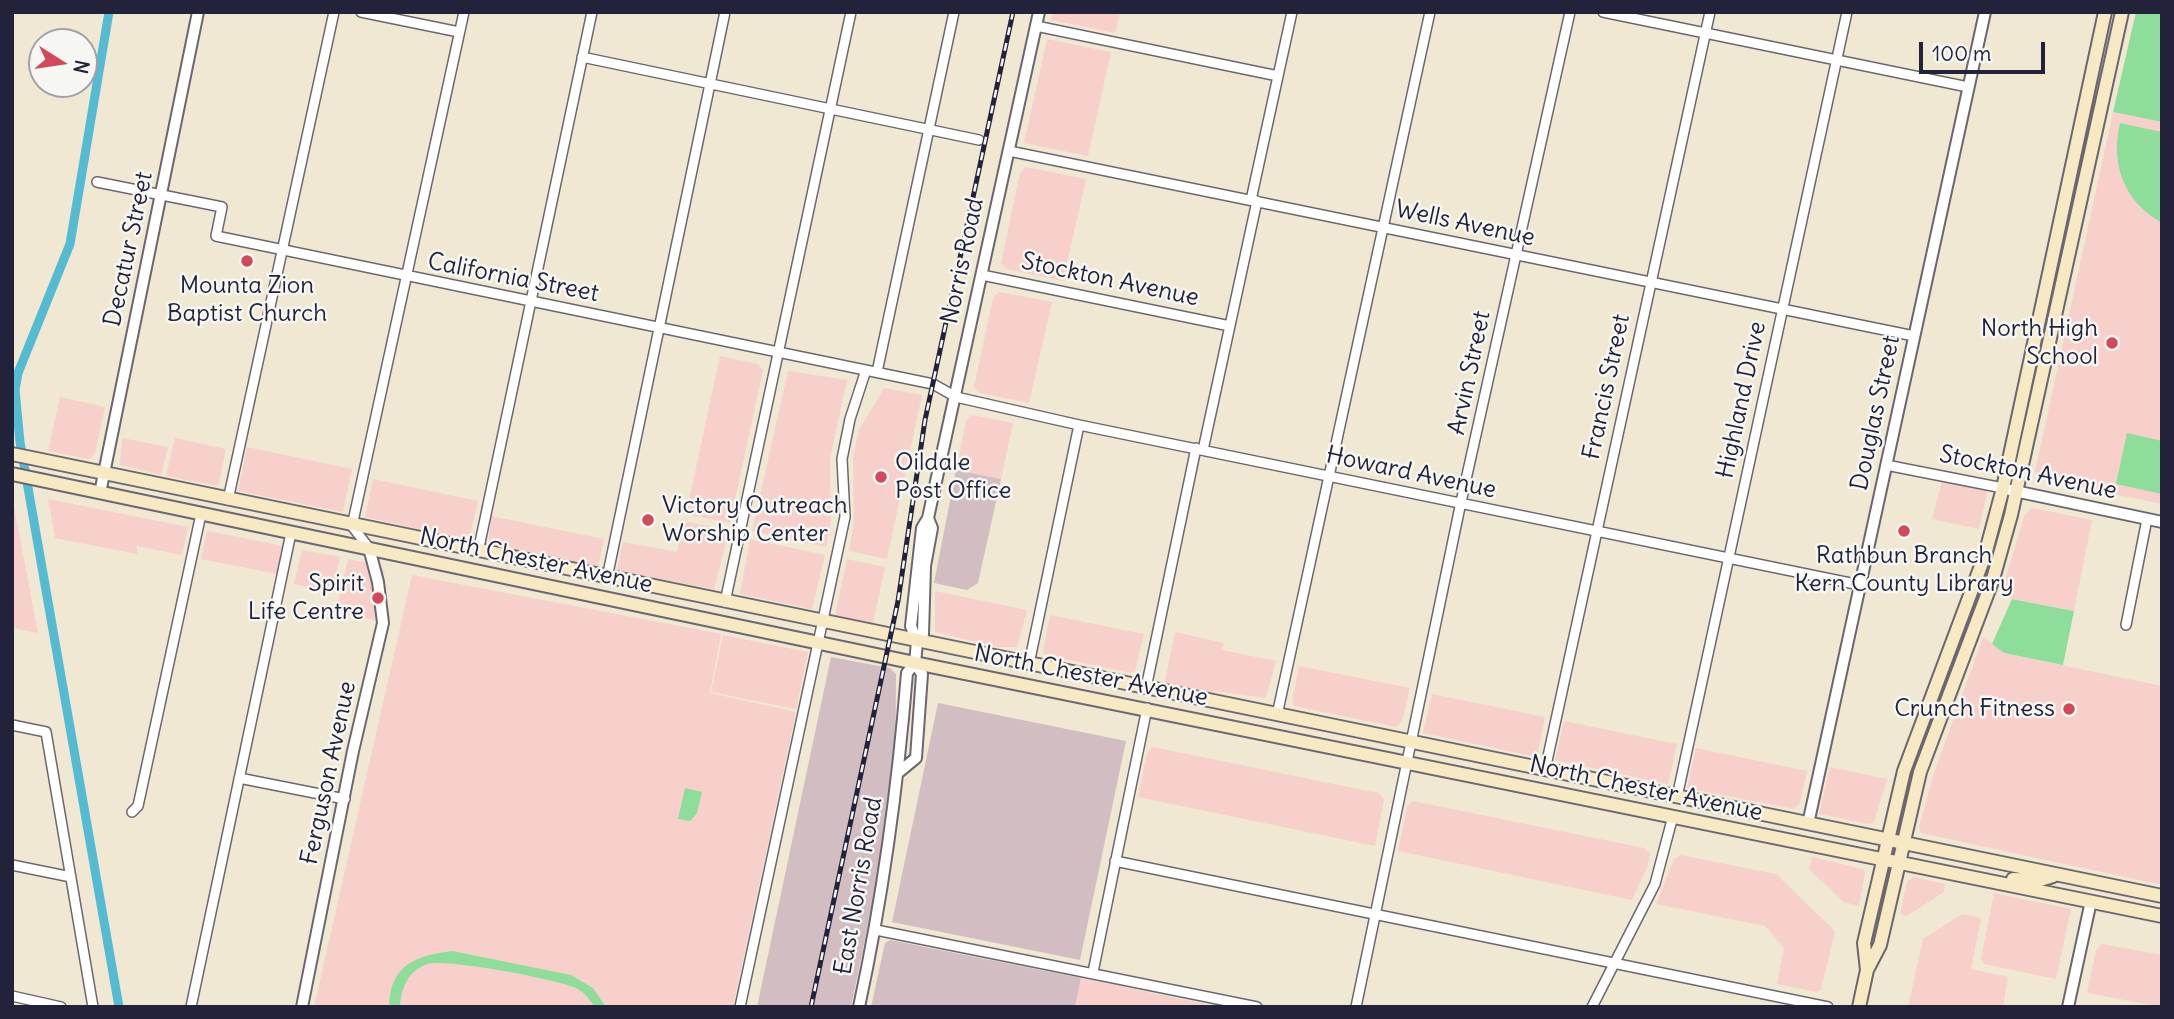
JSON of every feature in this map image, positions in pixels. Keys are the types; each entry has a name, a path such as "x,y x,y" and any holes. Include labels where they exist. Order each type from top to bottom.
{"main road":[{"path":"1867,970 1864,943 1915,737 1984,555 2003,488 2105,12"},
{"path":"1859,1007 1867,970 1880,945 1900,853 1932,734 1993,579 2017,491 2122,12"},
{"path":"2063,204 2069,220 2064,243 2072,248"},
{"path":"2038,326 2043,340 2039,359 2046,364"},
{"name":"North Chester Avenue","path":"12,454 244,504 1808,824 1984,879 2162,916"},
{"name":"North Chester Avenue","path":"12,474 915,663 1673,816 2056,875 2162,896"},
{"path":"201,514 214,506 244,504"},
{"path":"1957,629 1971,635"},
{"path":"1147,708 1153,700 1183,696"},
{"path":"1633,807 1671,803 1676,797"},
{"path":"1984,879 2040,880 2056,875"},
{"path":"2091,901 2096,895 2146,893"}],"street":[{"name":"Decatur Street","path":"100,494 198,12"},
{"path":"228,500 334,12"},
{"path":"361,12 459,32"},
{"path":"369,548 352,526 464,12"},
{"path":"478,552 592,12"},
{"path":"607,578 725,12"},
{"path":"725,602 851,12"},
{"path":"877,372 954,12"},
{"name":"Norris Road","path":"917,642 911,626 922,528 928,519 956,397 1039,12"},
{"path":"1146,688 1230,326 1292,12"},
{"path":"1277,715 1430,12"},
{"name":"Arvin Street","path":"1356,1007 1461,502 1570,12"},
{"path":"1603,12 1969,87"},
{"name":"Francis Street","path":"1545,770 1710,12"},
{"name":"Highland Drive","path":"1676,797 1847,12"},
{"name":"Douglas Street","path":"1808,824 1985,12"},
{"path":"1036,26 1278,76"},
{"path":"582,57 979,139"},
{"name":"Wells Avenue","path":"1009,151 1914,336"},
{"name":"California Street","path":"97,182 222,206 216,236 933,384 956,397"},
{"name":"Stockton Avenue","path":"982,275 1230,326"},
{"path":"740,1007 845,517 842,459 850,419 866,370"},
{"name":"Howard Avenue","path":"956,397 1079,425 1860,584"},
{"path":"1029,664 1079,425"},
{"name":"Stockton Avenue","path":"1886,465 2162,522"},
{"path":"132,812 138,806 201,514"},
{"path":"2126,625 2147,519"},
{"path":"191,1007 291,533"},
{"name":"Ferguson Avenue","path":"302,1007 383,622 378,582 369,548"},
{"name":"East Norris Road","path":"859,1007 876,930 899,772 907,673 915,663 917,642"},
{"path":"1093,972 1147,708"},
{"path":"12,725 46,732 93,1007"},
{"path":"239,778 345,799"},
{"path":"1592,1007 1655,884 1673,816"},
{"path":"1115,861 1828,1007"},
{"path":"12,865 71,877"},
{"path":"2068,1007 2091,901"},
{"path":"876,930 1257,1007"},
{"path":"12,996 61,1007"}],"shaded area":[{"path":"1053,12 1120,12 1115,33 1051,20"},
{"path":"1047,39 1111,52 1088,156 1024,143"},
{"name":"North High School","path":"2113,112 2162,122 2162,504 2041,479 2035,472"},
{"path":"1026,167 1086,179 1063,281 1007,269 1001,263 1020,173"},
{"path":"999,292 1052,302 1029,403 980,393 974,387 993,298"},
{"path":"720,356 758,364 763,370 730,523 686,514"},
{"path":"788,371 847,380 830,459 831,520 826,547 752,531"},
{"path":"884,388 922,395 887,559 849,551 854,521 853,457 859,430"},
{"path":"60,397 105,407 95,453 89,459 48,451"},
{"path":"972,415 1013,423 1001,479 956,470 966,421"},
{"path":"122,438 168,447 161,475 120,465"},
{"path":"175,438 226,449 218,486 166,476"},
{"path":"247,447 352,469 343,512 238,491"},
{"path":"956,470 1001,479 978,583 967,590 934,583"},
{"path":"373,479 478,501 469,540 365,517"},
{"path":"1942,481 1988,489 1979,529 1932,519"},
{"path":"48,499 188,527 182,555 137,546 137,554 55,538"},
{"path":"13,501 38,633 12,628"},
{"path":"2033,508 2092,520 2074,611 2000,596 2025,514"},
{"path":"491,516 604,539 598,567 488,544"},
{"path":"688,522 729,530 714,589 617,571 623,542 677,552 683,525"},
{"path":"207,531 284,546 277,574 201,559"},
{"path":"750,539 825,555 812,609 740,594"},
{"path":"302,550 340,557 332,592 294,584"},
{"path":"348,559 379,565 385,571 375,620 336,612"},
{"path":"847,559 885,567 873,623 835,615"},
{"path":"412,575 721,634 710,693 796,712 733,1007 314,1007"},
{"path":"935,591 1027,610 1017,647 998,647 935,632"},
{"path":"1050,615 1144,634 1135,671 1131,673 1045,655 1043,651"},
{"path":"1175,632 1224,643 1222,650 1276,661 1266,698 1214,691 1211,700 1163,690"},
{"path":"723,635 808,652 796,709 711,692"},
{"path":"1983,637 2004,653 2162,686 2162,885 1921,833 1919,827 1933,776"},
{"path":"831,657 890,668 896,674 895,795 851,1007 757,1007"},
{"path":"1299,666 1410,688 1402,721 1396,727 1294,706 1292,702"},
{"path":"1432,694 1545,717 1537,757 1423,733"},
{"path":"938,703 1126,741 1080,960 892,922"},
{"path":"1564,721 1677,744 1668,784 1555,760"},
{"path":"1153,747 1378,793 1384,799 1375,846 1138,797 1147,753"},
{"path":"1696,748 1807,771 1800,803 1794,809 1687,788"},
{"path":"1830,767 1887,779 1874,822 1870,824 1819,814"},
{"path":"1413,801 1644,848 1650,854 1647,868 1632,900 1398,851 1407,807"},
{"path":"1681,855 1776,874 1835,931 1821,990 1817,992 1777,984 1784,948 1765,926 1656,904 1674,859"},
{"path":"1812,857 1863,869 1865,873 1859,906 1844,902 1809,869"},
{"path":"1913,877 1945,884 1944,892 1907,916 1900,914 1907,882"},
{"path":"1994,893 2071,909 2056,979 1984,964 1981,959"},
{"path":"1962,914 1981,918 1971,969 2008,977 2003,1007 1908,1007 1923,939"},
{"path":"890,940 1081,978 1075,1007 871,1007 885,943"},
{"path":"2102,944 2162,955 2162,1007 2087,993 2096,950"},
{"path":"1081,978 1219,1007 1075,1007"}],"green space":[{"path":"2136,12 2162,12 2162,122 2113,112"},
{"path":"2120,123 2162,132 2162,223 2138,204 2123,181 2117,153"},
{"path":"2127,433 2162,441 2162,494 2116,484"},
{"path":"2012,599 2074,611 2063,665 2004,653 1992,644"},
{"path":"685,788 702,792 697,813 690,821 678,819"},
{"path":"452,951 571,975 593,988 606,1007 595,1007 582,992 565,984 501,970 438,963 427,964 415,971 404,987 400,1007 389,1007 394,981 407,965 427,956"}],"waterway":[{"path":"109,12 70,244 18,373 15,390 20,442 119,1007"}],"railway":[{"path":"811,1007 898,601 925,420 1013,12"}],"place":[{"name":"Mounta Zion Baptist Church","path":"247,261"},
{"name":"North High School","path":"2112,343"},
{"name":"Oildale Post Office","path":"881,477"},
{"name":"Victory Outreach Worship Center","path":"648,520"},
{"name":"Rathbun Branch Kern County Library","path":"1904,531"},
{"name":"Spirit Life Centre","path":"378,598"},
{"name":"Crunch Fitness","path":"2069,709"}]}
